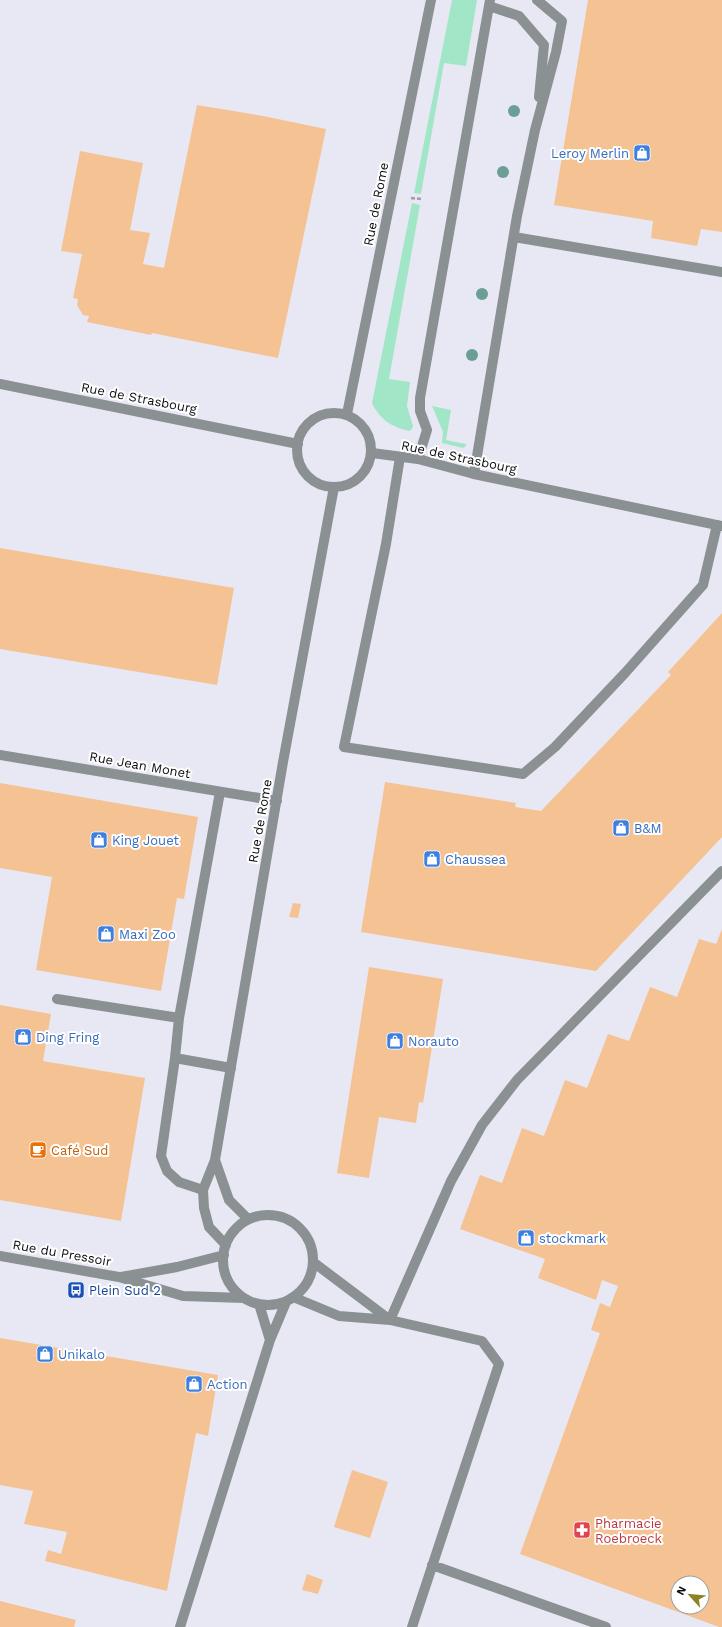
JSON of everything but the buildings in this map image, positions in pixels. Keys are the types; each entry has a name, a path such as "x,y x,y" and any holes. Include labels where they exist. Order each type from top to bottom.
{"street":[{"name":"Rue de Rome","path":"347,414 430,0"},
{"path":"474,474 514,237 535,130 556,52 562,21 537,0"},
{"path":"418,459 427,433 420,408 420,398 489,3 519,16 544,45 535,130"},
{"path":"514,237 722,272"},
{"name":"Rue de Strasbourg","path":"0,384 298,444"},
{"path":"332,412 347,414 361,423 367,432 371,441 372,454 367,468 356,480 342,487 322,486 311,480 303,471 298,460 299,437 304,427 312,419 322,414 332,412"},
{"name":"Rue de Strasbourg","path":"372,454 418,459 474,474 720,525"},
{"path":"400,457 386,544 344,747 523,774 555,747 625,673 703,585 720,525"},
{"name":"Rue de Rome","path":"225,1250 208,1227 204,1208 203,1190 215,1160 276,801 334,487"},
{"name":"Rue Jean Monet","path":"0,755 276,801"},
{"path":"203,1190 180,1182 167,1171 161,1156 175,1058 179,1018 220,792"},
{"path":"390,1320 451,1181 482,1125 517,1080 722,871"},
{"path":"57,999 179,1018"},
{"path":"175,1058 231,1068"},
{"name":"Rue de Rome","path":"215,1160 229,1200 248,1219"},
{"path":"261,1215 276,1215 290,1220 301,1229 309,1240 313,1254 313,1262 308,1282 300,1292 289,1300 272,1305 259,1304 244,1298 232,1288 225,1274 223,1260 225,1250 231,1234 238,1226 248,1219 261,1215"},
{"name":"Rue du Pressoir","path":"119,1277 177,1267 225,1250"},
{"name":"Rue du Pressoir","path":"0,1256 119,1277 183,1296 244,1298"},
{"path":"313,1262 390,1320"},
{"path":"289,1300 339,1316 390,1320 482,1341 499,1364 412,1627"},
{"path":"180,1627 270,1340 289,1300"},
{"path":"259,1304 270,1340"},
{"path":"432,1565 606,1627"}],"path":[{"path":"410,198 420,199"}],"green space":[{"path":"452,0 477,0 466,66 444,63 421,194 414,193"},
{"path":"412,203 420,205 389,379 410,382 407,406 413,426 409,431 397,428 387,422 378,414 372,403"},
{"path":"432,406 451,410 446,440 466,444 466,446 463,448 442,443 443,432"}],"place":[{"name":"Leroy Merlin","path":"642,153"},
{"name":"B&M","path":"621,828"},
{"name":"King Jouet","path":"99,840"},
{"name":"Chaussea","path":"432,859"},
{"name":"Maxi Zoo","path":"106,934"},
{"name":"Ding Fring","path":"23,1037"},
{"name":"Norauto","path":"395,1041"},
{"name":"Café Sud","path":"38,1150"},
{"name":"stockmark","path":"526,1238"},
{"name":"Plein Sud 2","path":"76,1290"},
{"name":"Unikalo","path":"45,1354"},
{"name":"Action","path":"194,1384"},
{"name":"Pharmacie Roebroeck","path":"582,1530"}]}
